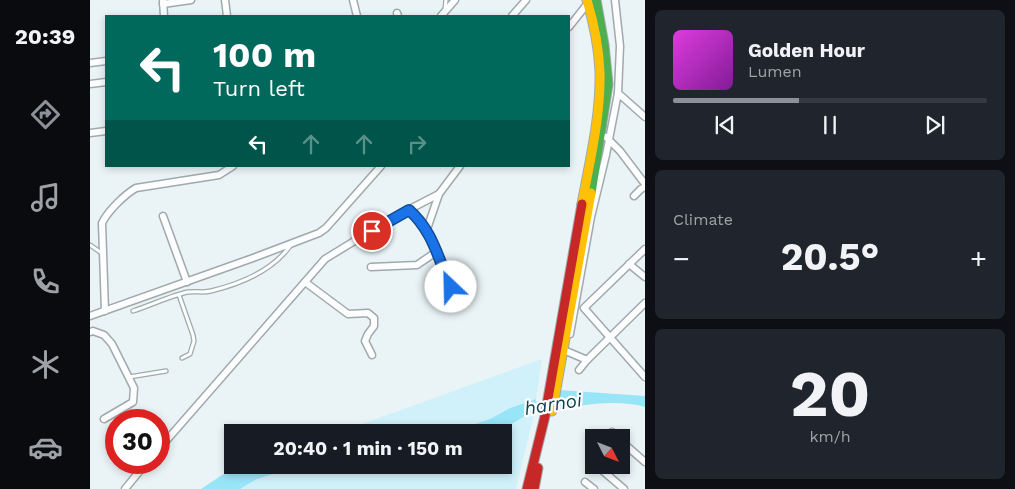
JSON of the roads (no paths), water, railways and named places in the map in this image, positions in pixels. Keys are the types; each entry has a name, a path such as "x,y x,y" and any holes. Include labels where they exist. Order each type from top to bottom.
{"main road":[{"path":"534,489 604,136 608,84 607,65 600,17 590,1"},
{"path":"554,387 597,118 600,83 590,1"},
{"path":"527,489 548,415"}],"street":[{"path":"164,15 163,2 192,0"},
{"path":"225,0 227,15"},
{"path":"353,0 357,15"},
{"path":"442,14 455,0"},
{"path":"513,15 526,0"},
{"path":"554,387 566,351 591,217 606,155 604,136 618,93 620,46 615,0"},
{"path":"570,26 590,1"},
{"path":"90,63 105,61"},
{"path":"90,84 105,82"},
{"path":"618,93 645,117"},
{"path":"90,133 105,131"},
{"path":"604,136 620,151 645,186 634,196"},
{"path":"104,311 102,224 105,217 136,188 219,175 231,167"},
{"path":"90,316 292,243 326,228 380,167"},
{"path":"427,229 439,194 459,167"},
{"path":"170,436 325,259 439,194"},
{"path":"409,210 420,219 427,229 451,287 463,298"},
{"path":"163,216 187,282"},
{"path":"575,310 584,308 645,249"},
{"path":"371,267 417,265 436,252"},
{"path":"629,264 645,277"},
{"path":"304,282 348,314 357,312 368,313 374,318 374,326 365,341 372,356"},
{"path":"579,370 645,303"},
{"path":"584,308 645,377"},
{"path":"90,332 93,331 104,335 112,344 134,388 133,402 104,418"},
{"path":"566,351 587,360"},
{"path":"630,449 645,462"},
{"path":"125,489 138,474"},
{"path":"606,474 624,489"},
{"path":"585,482 594,489"}],"lane":[{"path":"442,14 446,0"},
{"path":"134,311 187,292 210,292 254,276 277,261 292,243"},
{"path":"90,245 103,255"},
{"path":"179,295 194,341 190,354 182,358"},
{"path":"129,377 166,371"}],"water":[{"path":"559,390 645,396 645,407 611,403 555,410"},
{"path":"536,399 535,410 511,424 475,424 490,419 510,408"},
{"path":"273,474 257,479 240,489 201,489 222,475"}],"waterway":[{"name":"harnoi","path":"534,403 544,402"}]}
